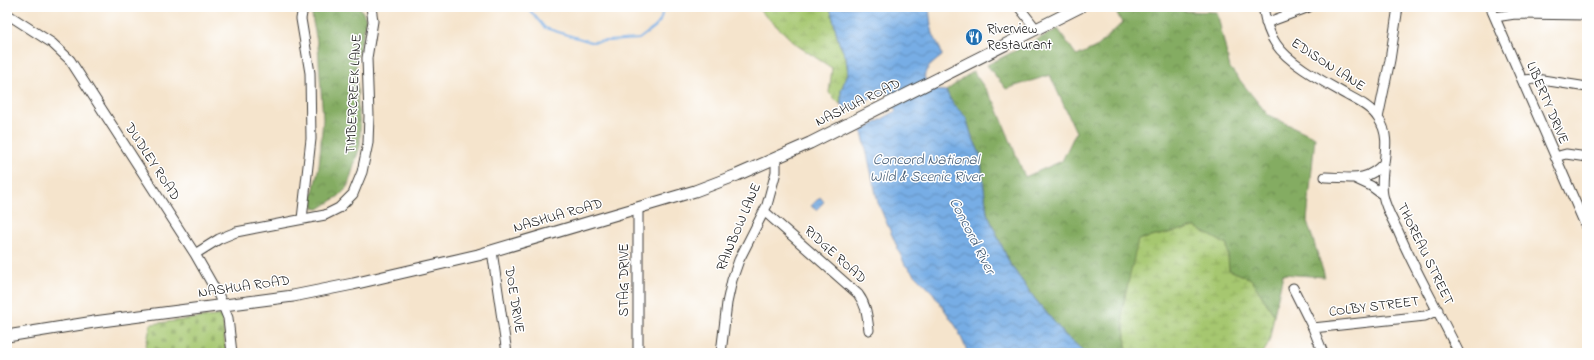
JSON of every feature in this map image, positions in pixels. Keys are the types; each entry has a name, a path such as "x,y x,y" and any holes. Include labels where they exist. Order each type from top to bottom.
{"main road":[{"name":"NASHUA ROAD","path":"7,336 94,322 293,296 353,284 492,251 695,191 776,159 885,106 1080,7"}],"street":[{"path":"302,219 311,139 310,73 301,19 303,7"},
{"name":"TIMBERCREEK LANE","path":"195,254 219,239 236,232 325,215 345,204 355,190 362,172 368,143 367,58 373,21 371,7"},
{"path":"1019,7 1036,29"},
{"name":"EDISON LANE","path":"1263,7 1266,23 1275,43 1284,54 1313,75 1364,104 1378,118"},
{"path":"1266,23 1309,7"},
{"path":"1378,118 1390,60 1398,7"},
{"name":"DUDLEY ROAD","path":"7,14 52,43 70,60 195,254 224,305 228,318 232,353"},
{"name":"LIBERTY DRIVE","path":"1587,15 1493,14 1587,229"},
{"path":"1523,80 1536,79 1587,87"},
{"name":"THOREAU STREET","path":"1378,118 1382,124 1386,138 1383,195 1387,208 1411,261 1438,310 1459,353"},
{"path":"1555,157 1566,154 1587,157"},
{"name":"RAINBOW LANE","path":"721,353 727,303 732,280 739,260 764,211 776,172 776,159"},
{"path":"1356,179 1374,172 1384,163"},
{"path":"1325,177 1356,179 1371,186 1383,195"},
{"name":"STAG DRIVE","path":"638,208 638,353"},
{"name":"RIDGE ROAD","path":"764,211 858,294 864,302 867,310 869,330"},
{"name":"DOE DRIVE","path":"492,251 507,353"},
{"path":"1293,288 1313,328 1323,353"},
{"name":"COLBY STREET","path":"1313,328 1425,316 1438,310"}],"green space":[{"path":"314,7 360,7 366,19 356,61 360,146 347,188 339,196 319,209 314,208 312,197 319,166 323,119 318,47 312,15"},
{"path":"756,7 830,7 839,43 846,57 848,73 841,90 841,105 829,93 832,68 798,46"},
{"path":"1114,7 1182,7 1183,11 1217,12 1230,68 1268,115 1315,137 1307,221 1325,277 1283,274 1274,315 1251,279 1229,270 1227,245 1195,227 1139,240 1122,310 1127,353 1086,353 1065,335 1035,299 1010,264 987,213 980,154 971,134 966,117 953,104 946,91 973,71 995,103 1025,177 1062,161 1076,132 1050,75 1006,89 987,65 1058,29 1077,56 1098,46 1122,23"},
{"path":"1195,227 1227,245 1229,270 1251,279 1274,315 1269,343 1263,353 1127,353 1122,310 1138,240"},
{"path":"222,315 226,353 181,353 145,349 151,324"}],"water":[{"name":"Concord National Wild & Scenic River","path":"830,7 929,7 933,32 942,56 927,69 925,79 933,90 946,91 953,104 966,117 971,134 980,154 987,213 1010,264 1035,299 1065,335 1086,353 968,353 957,328 933,293 905,265 878,203 862,131 896,111 890,96 886,92 860,103 851,110 841,105 841,90 848,73 846,57 839,43"},
{"path":"820,197 824,202 816,210 811,206"}],"waterway":[{"path":"527,7 545,28 591,42 639,39 655,27 660,21 664,7"}],"place":[{"name":"Riverview Restaurant","path":"974,37"}],"water label":[{"name":"Concord River","path":"972,236"}]}
